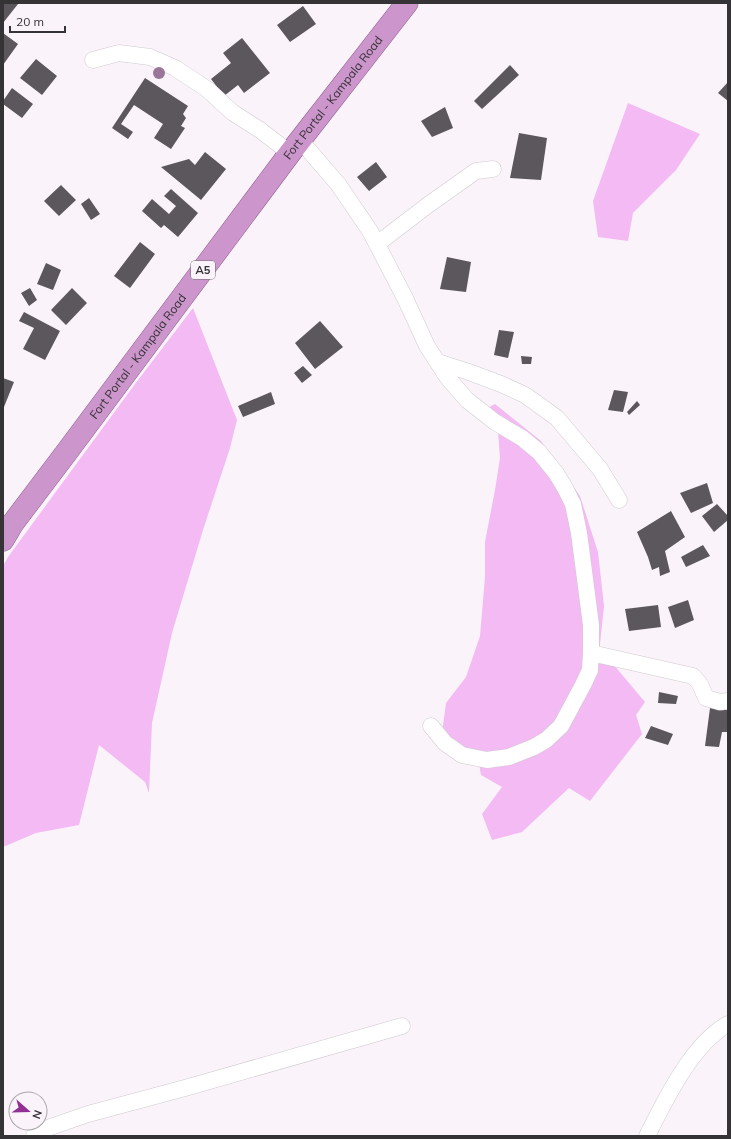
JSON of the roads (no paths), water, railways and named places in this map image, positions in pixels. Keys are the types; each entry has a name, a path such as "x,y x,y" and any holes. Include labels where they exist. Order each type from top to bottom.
{"highway":[{"name":"Fort Portal - Kampala Road","path":"6,527 295,147 407,3"}],"street":[{"path":"93,60 119,53 150,57 175,68 207,89 232,112 260,130 295,147 338,184 370,231 405,298 427,346 448,377 467,400 495,422 522,438 539,452 556,473 565,488 572,504 579,533 591,624 591,653 590,670 584,685 561,726 546,740 534,747 509,757 486,760 462,755 445,744 431,726"},
{"path":"377,244 476,171 493,169"},
{"path":"438,362 502,384 525,395 557,418 600,469 619,500"},
{"path":"591,653 693,676 700,684 706,698 720,702 728,700"},
{"path":"647,1136 665,1101 686,1068 706,1042 728,1024"},
{"path":"34,1136 42,1130 88,1114 200,1084 402,1026"}]}
